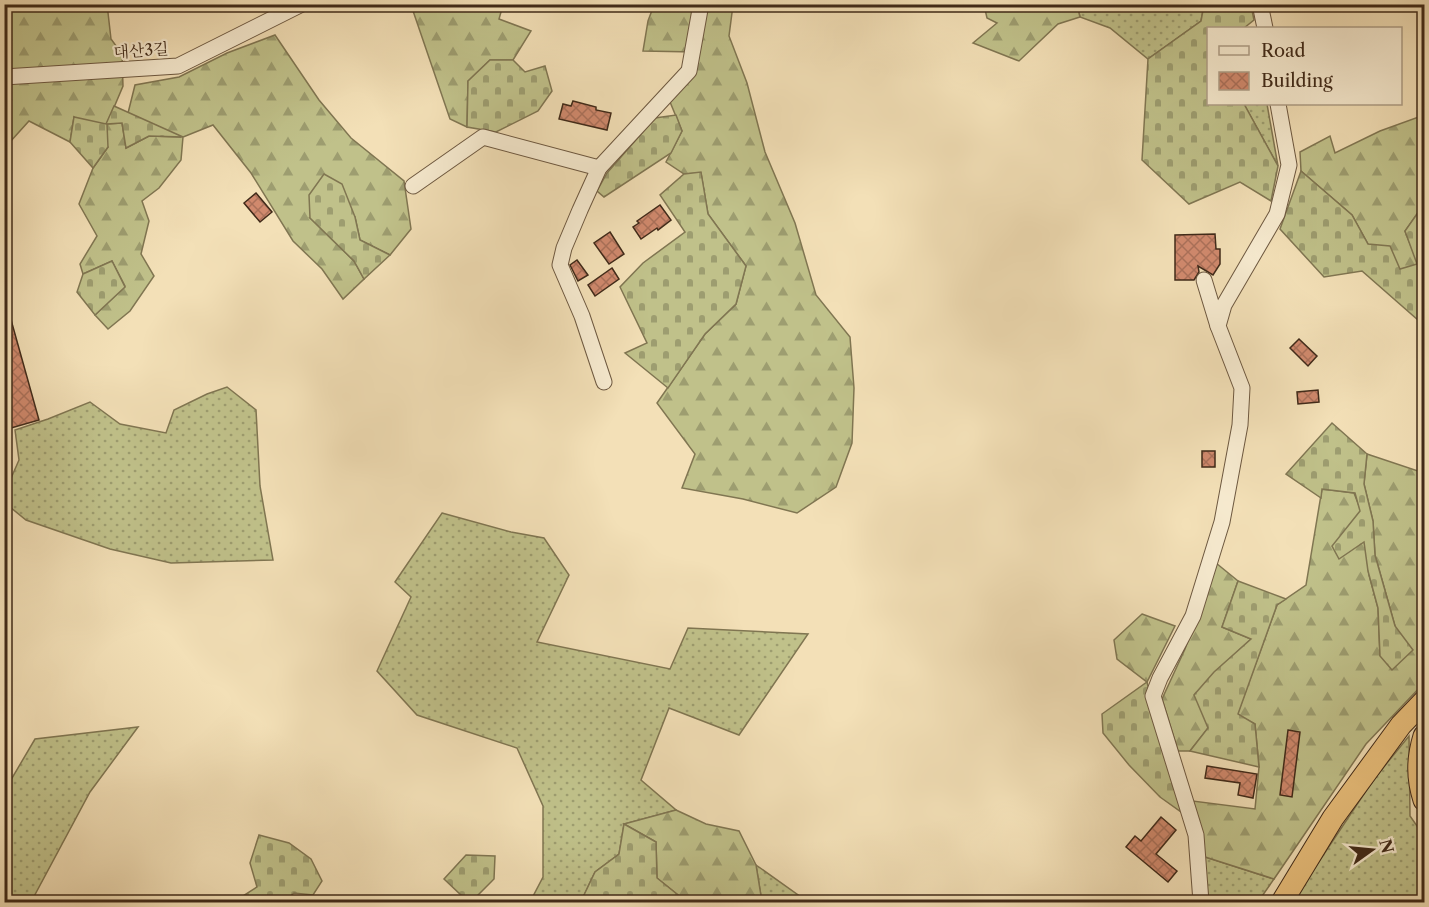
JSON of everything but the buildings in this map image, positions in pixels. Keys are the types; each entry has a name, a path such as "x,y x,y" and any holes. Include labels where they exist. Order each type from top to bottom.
{"highway":[{"path":"1282,903 1334,818 1401,725 1425,701"},
{"path":"1425,736 1419,753 1419,784 1425,800"}],"street":[{"name":"대산3길","path":"4,77 178,66 302,4"},
{"path":"604,382 582,316 560,265 564,248 599,168 689,71 701,4"},
{"path":"1260,4 1264,27"},
{"path":"1218,326 1224,305 1278,214 1288,165 1278,105"},
{"path":"413,186 483,137 599,168"},
{"path":"1201,903 1196,835 1154,696 1160,678 1193,616 1222,522 1240,425 1242,388 1218,326 1204,280"}],"green space":[{"path":"107,4 111,39 122,54 123,86 107,124 122,123 126,148 149,136 181,137 128,113 135,85 179,77 227,53 275,35 319,100 351,138 404,181 411,229 390,255 360,240 355,217 310,218 354,261 364,279 343,299 322,269 293,241 251,173 213,125 183,137 181,160 159,188 142,201 149,221 141,254 154,276 130,311 108,329 95,315 125,286 112,261 83,274 80,264 97,236 79,204 93,168 108,147 74,117 70,142 29,121 10,142 5,142 4,5"},
{"path":"1077,4 1204,5 1201,21 1148,59 1110,28 1080,17"},
{"path":"411,5 503,5 499,19 531,31 513,60 490,60 468,81 467,127 450,119"},
{"path":"654,5 733,5 729,36 747,83 765,152 795,223 816,295 850,337 854,388 852,443 836,487 797,513 743,499 682,488 695,454 657,403 705,334 736,304 746,266 708,214 701,173 684,174 666,162 682,131 668,97 695,52 643,51 648,21"},
{"path":"984,5 1077,5 1080,17 1058,24 1019,61 973,43 997,23 987,18"},
{"path":"1204,5 1251,5 1254,20 1245,27 1207,27 1207,105 1245,105 1278,166 1271,201 1240,182 1189,204 1142,160 1148,59 1201,21"},
{"path":"490,60 513,60 525,72 545,66 552,91 538,111 496,132 467,127 468,81"},
{"path":"1245,105 1267,105 1278,166"},
{"path":"114,106 183,137 149,136 126,148 122,123 107,124 108,147 93,168 70,142 74,117 106,124"},
{"path":"676,115 682,131 671,153 604,197 597,191 607,173 655,118"},
{"path":"1424,115 1424,204 1405,231 1418,264 1400,270 1368,244 1352,215 1301,171 1300,152 1330,136 1335,153 1380,131"},
{"path":"1301,171 1352,215 1368,244 1390,246 1400,269 1417,264 1405,231 1424,204 1424,307 1418,320 1362,271 1324,277 1280,229"},
{"path":"701,172 708,214 746,266 736,304 705,334 668,388 625,353 647,343 620,287 643,263 685,232 660,195 684,174"},
{"path":"324,174 342,184 355,217 360,240 390,255 364,279 354,261 310,218 309,195"},
{"path":"112,261 125,287 95,315 77,292 83,274"},
{"path":"227,387 256,410 260,486 273,560 171,563 110,549 26,520 5,503 5,492 19,460 15,430 90,402 120,424 166,433 174,410"},
{"path":"1332,423 1367,454 1364,484 1373,521 1375,555 1395,626 1413,650 1392,670 1380,656 1378,608 1368,571 1364,542 1339,559 1332,546 1360,511 1355,493 1322,489 1321,498 1286,474"},
{"path":"1367,454 1424,473 1424,683 1366,744 1274,879 1202,856 1193,801 1255,809 1259,767 1255,724 1237,715 1277,605 1306,585 1322,489 1354,493 1361,511 1369,575 1378,608 1380,656 1395,626 1375,555 1373,521 1364,484"},
{"path":"442,513 511,532 544,538 569,575 537,642 670,669 688,628 808,634 739,735 669,708 641,780 676,810 624,824 619,854 595,872 584,895 585,902 530,902 543,877 543,806 517,748 417,715 377,671 411,597 395,582"},
{"path":"1216,563 1238,581 1222,627 1251,639 1215,672 1208,728 1190,751 1178,751 1162,699 1185,649"},
{"path":"1238,581 1286,599 1277,605 1238,714 1255,724 1259,767 1190,751 1208,728 1194,695 1214,672 1251,639 1222,627"},
{"path":"1142,614 1175,626 1147,682 1117,659 1114,640"},
{"path":"1147,682 1160,738 1184,814 1160,797 1129,765 1103,733 1102,714"},
{"path":"138,727 90,792 31,902 5,902 5,790 35,739"},
{"path":"1409,736 1410,816 1424,836 1424,902 1292,902 1374,779"},
{"path":"676,810 706,824 739,831 756,865 762,902 682,902 683,899 657,878 656,842 624,824"},
{"path":"624,824 656,842 657,878 683,899 682,902 585,902 584,895 595,872 619,854"},
{"path":"259,835 289,843 311,859 322,881 313,895 294,893 284,902 234,902 257,887 250,863"},
{"path":"466,855 495,856 494,879 473,900 461,895 444,879"},
{"path":"1202,856 1274,879 1258,902 1205,902"},
{"path":"756,865 808,902 762,902"}]}
